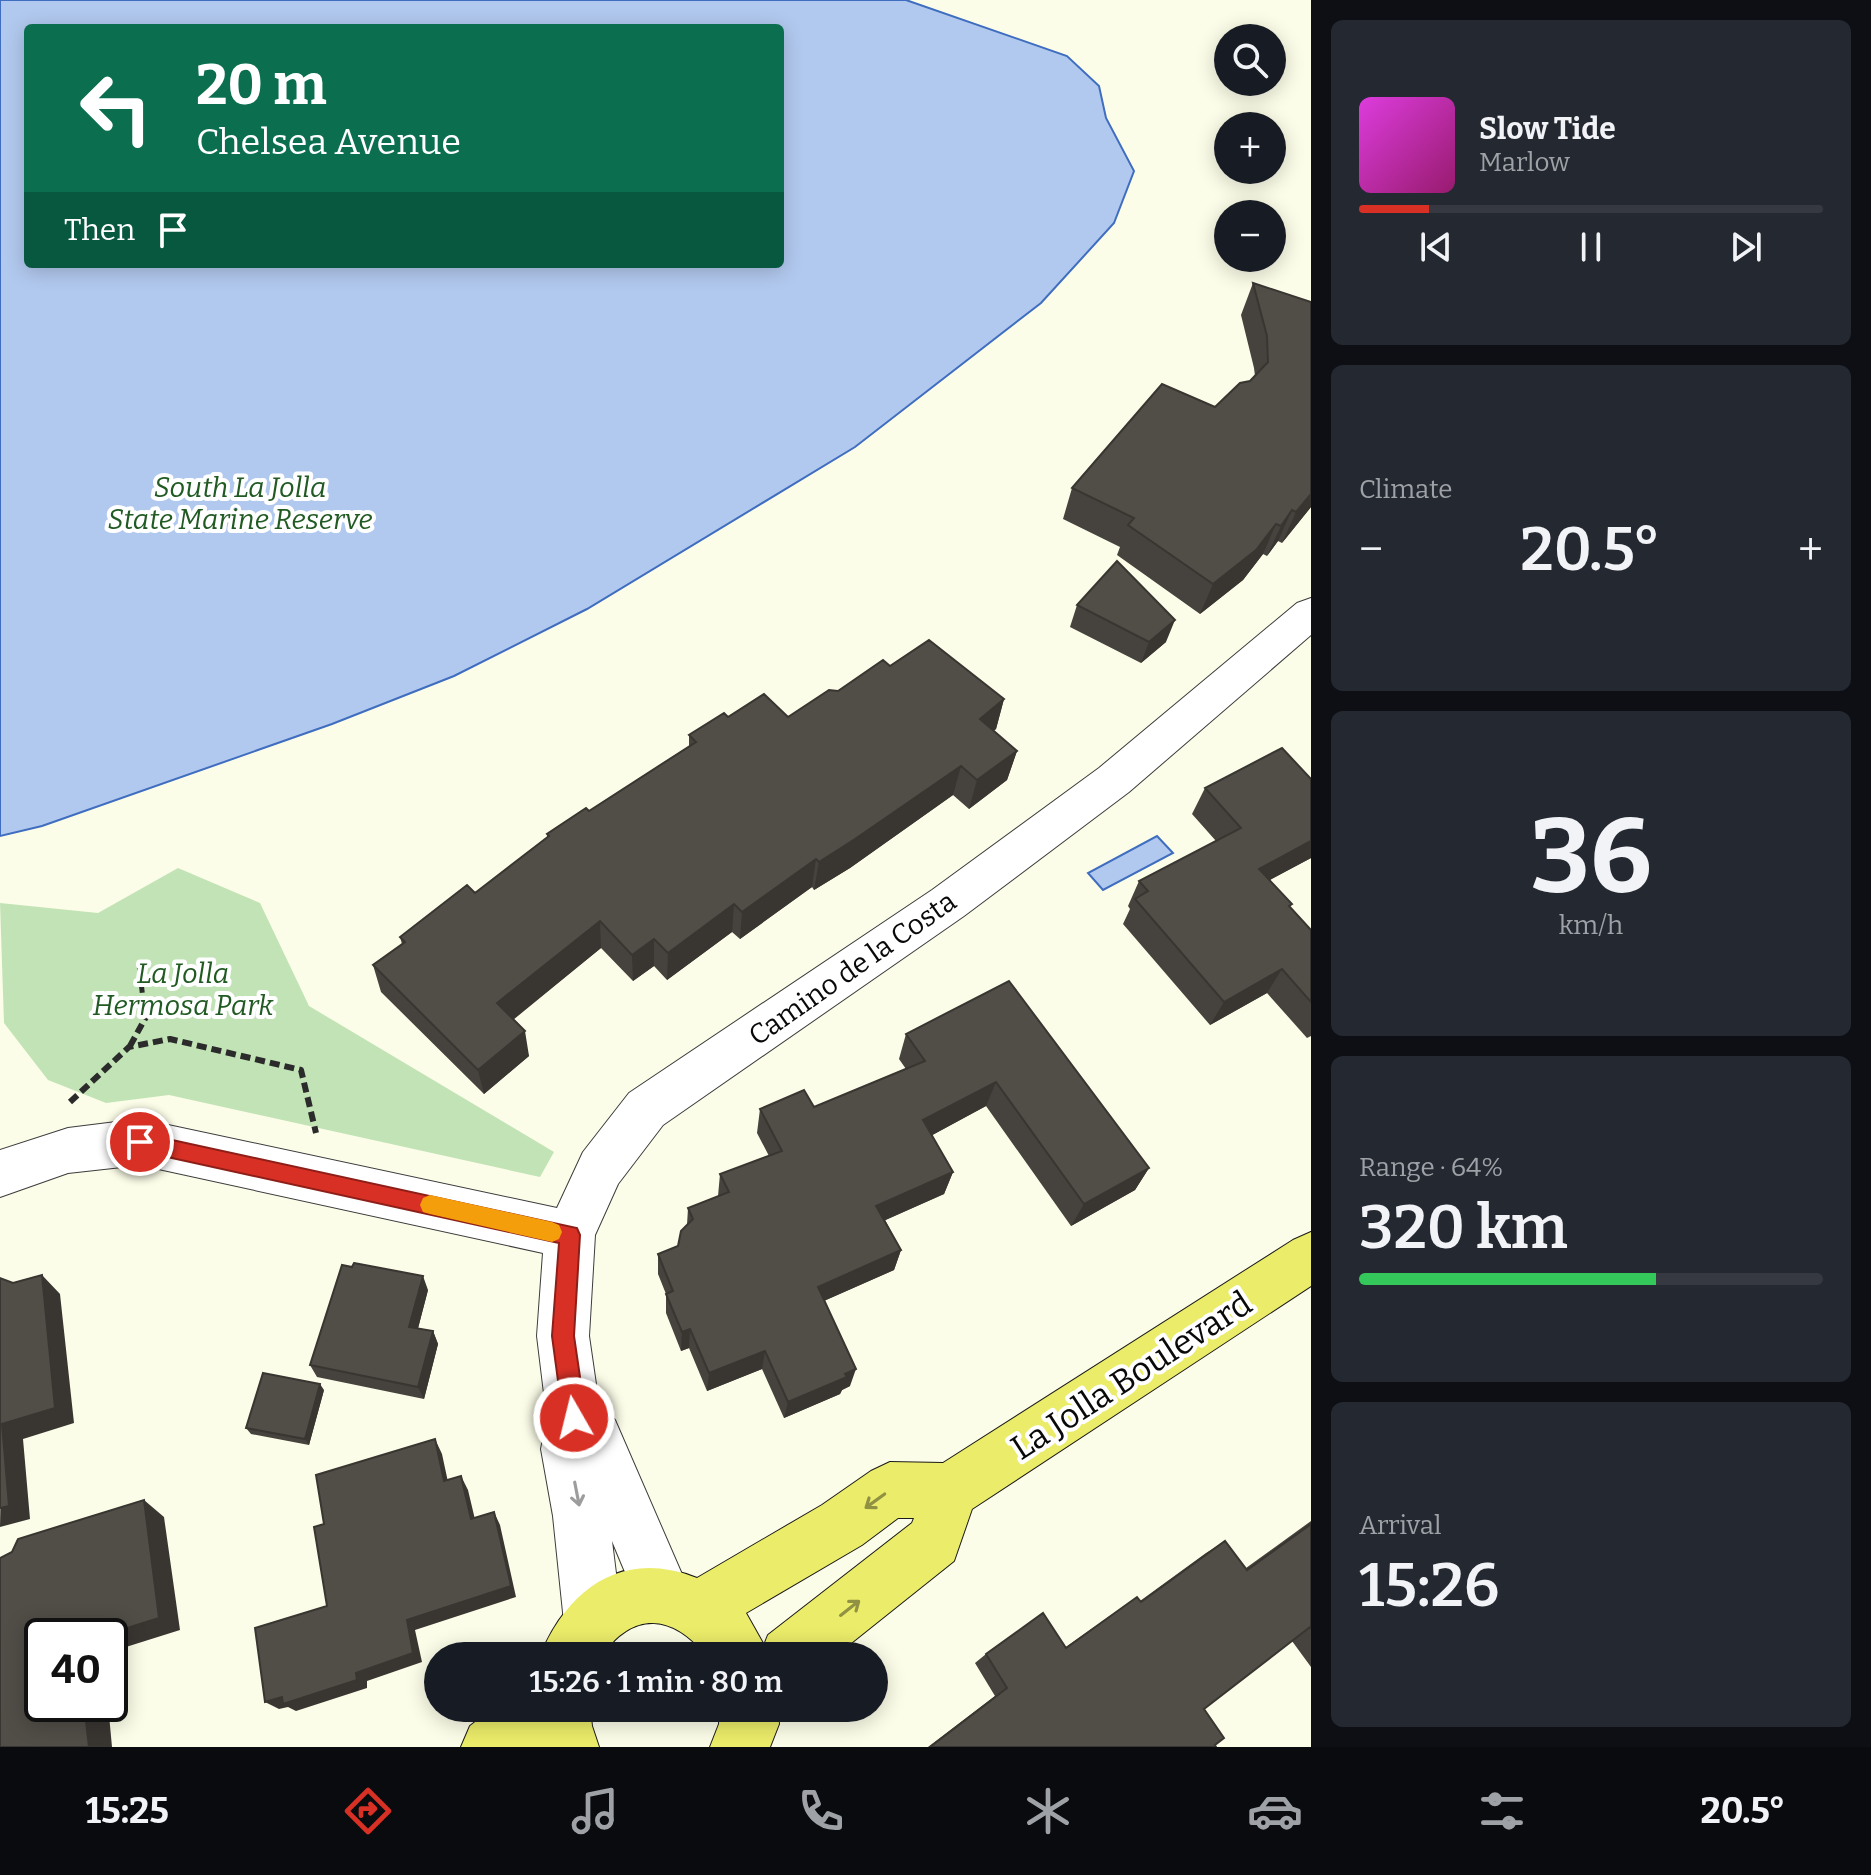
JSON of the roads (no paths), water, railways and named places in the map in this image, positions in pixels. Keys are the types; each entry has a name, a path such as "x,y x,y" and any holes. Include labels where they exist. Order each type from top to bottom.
{"main road":[{"name":"La Jolla Boulevard","path":"950,1491 1311,1257"},
{"path":"681,1601 842,1525 890,1490 950,1491 934,1541 807,1642"},
{"path":"581,1639 604,1610 631,1598 681,1601 720,1624 731,1642"},
{"path":"491,1747 522,1722"},
{"path":"562,1722 569,1747"},
{"path":"740,1747 749,1722"}],"street":[{"name":"Camino de la Costa","path":"581,1639 581,1516 568,1449 574,1418 563,1336 570,1235 600,1168 646,1109 948,903 1114,780 1311,613"},
{"path":"0,1174 49,1155 90,1144 140,1142 570,1235"},
{"path":"574,1418 596,1439 681,1601"}],"water":[{"name":"South La Jolla State Marine Reserve","path":"0,0 906,0 1067,56 1099,86 1106,118 1134,171 1114,223 1041,303 855,447 587,609 454,676 332,724 42,826 0,836"},
{"path":"1157,836 1173,853 1103,890 1088,873"}],"park label":[{"name":"La Jolla Hermosa Park","path":"183,989"}]}
